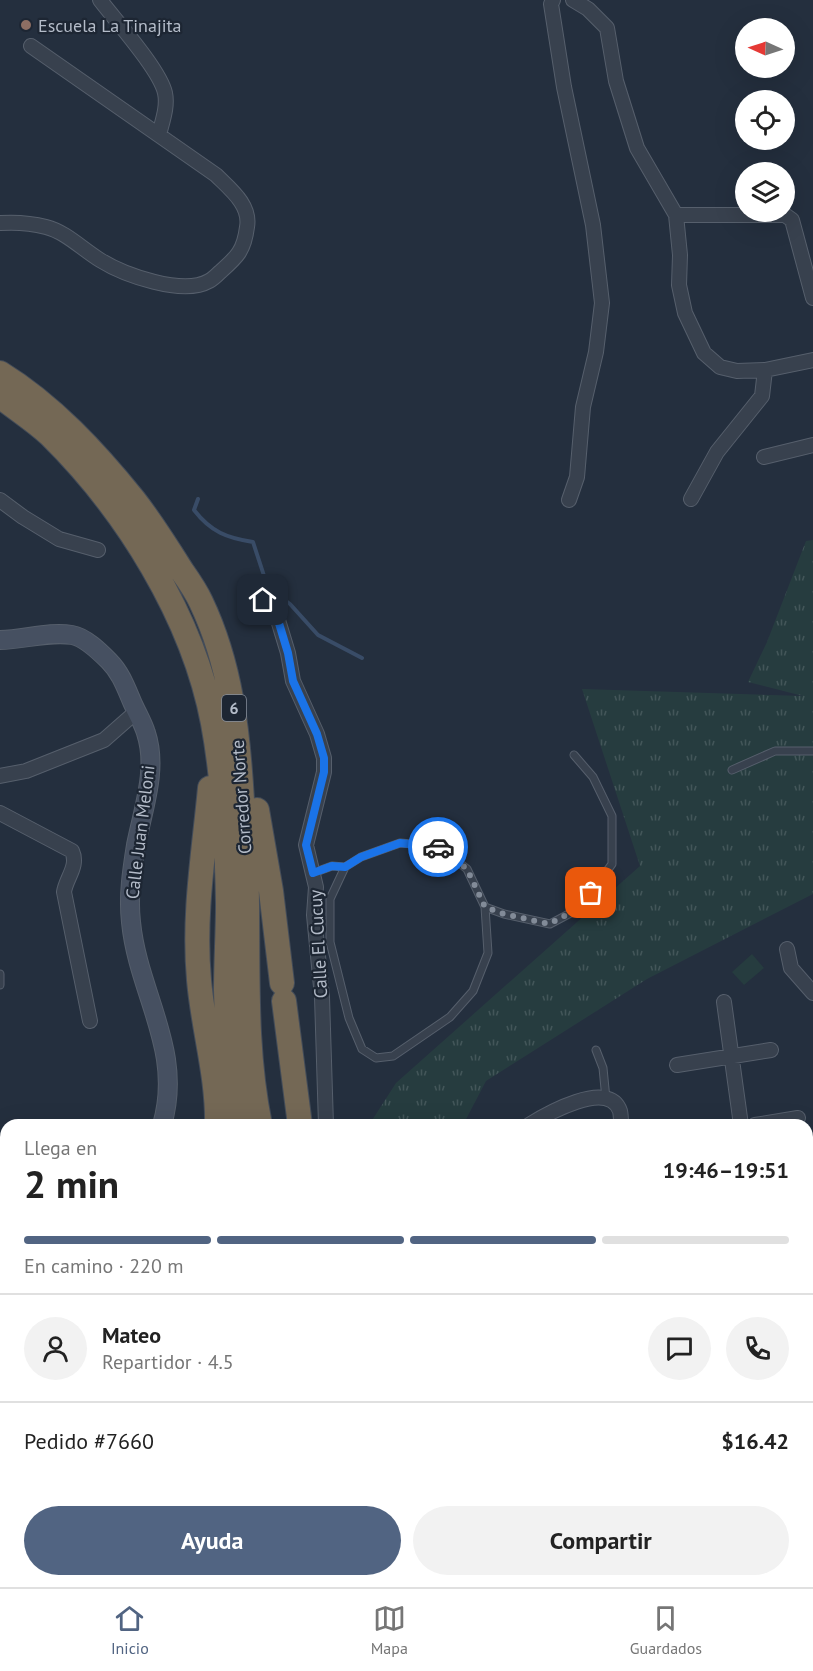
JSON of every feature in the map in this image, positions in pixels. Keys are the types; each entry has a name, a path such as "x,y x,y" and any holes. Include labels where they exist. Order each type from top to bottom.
{"highway":[{"name":"Corredor Norte","path":"0,373 12,380 60,420 105,463 155,527 201,601 220,651 234,709 246,849 248,1033 253,1090 259,1119"},
{"name":"Corredor Norte","path":"0,396 49,434 90,479 136,540 180,622 197,664 213,723 222,788 226,849 228,1033 234,1096 239,1119"},
{"path":"234,709 255,799 271,891 299,1119"},
{"path":"213,723 211,781 198,902 197,943 199,979 217,1119"}],"main road":[{"name":"Calle Juan Meloni","path":"0,640 49,634 75,635 98,650 118,670 147,734 150,761 148,790 130,888 131,922 139,963 169,1070 168,1104 164,1119"}],"street":[{"path":"100,0 159,78 165,93 166,105 159,135"},
{"path":"553,0 551,4 564,87 593,225 602,303 596,352 583,407 577,477 569,500"},
{"path":"573,0 588,9 607,28 616,81 637,148 676,215 680,255 679,285 686,313 700,346 708,358 727,370 765,370 813,360"},
{"path":"0,223 14,222 47,227 69,238 101,261 148,281 183,286 208,282 238,257 245,242 248,223 241,200 216,175 31,46"},
{"path":"676,215 785,214 792,220 813,298"},
{"path":"691,499 717,452 762,396 765,370"},
{"path":"764,457 813,445"},
{"path":"0,500 59,539 98,550"},
{"name":"Calle El Cucuy","path":"263,600 278,620 288,653 293,681 317,734 324,758 324,772 306,845 316,887 314,915 322,997 326,1119"},
{"path":"0,776 26,771 104,740 137,711"},
{"path":"0,813 72,851 75,863 65,884 64,892 90,1021"},
{"path":"787,949 791,968 813,993"},
{"path":"724,1002 740,1119"},
{"path":"677,1065 771,1050"},
{"path":"549,1119 579,1101 606,1099 614,1103 620,1111 621,1119"},
{"path":"792,1119 798,1118"}],"lane":[{"path":"732,770 775,751 813,751"},
{"path":"485,907 504,914 549,924 580,908 612,864 612,816 593,777 574,755"},
{"path":"400,843 438,846 467,869 485,907 488,953 473,991 450,1017 393,1056 376,1058 363,1049 349,1018 330,942 330,899 345,867 361,857 400,843"},
{"path":"313,873 332,866 345,867"},
{"path":"0,974 0,985"},
{"path":"596,1050 603,1068 606,1099"}],"green space":[{"path":"813,540 813,894 647,979 486,1081 466,1119 373,1119 396,1083 640,866 582,689 803,696 748,682 767,642 806,541"},
{"path":"752,954 764,968 744,985 732,972"}],"waterway":[{"path":"198,499 194,510 213,529 227,536 253,542 268,588 290,604 318,635 362,658"}],"way so far":[{"path":"438,847 467,869 485,907 504,914 549,924 580,908 591,893"}],"place":[{"name":"Escuela La Tinajita","path":"26,25"}],"route":[{"path":"263,600 278,620 288,653 293,681 317,734 324,758 324,772 306,845 313,873 332,866 345,867 361,857 400,843 438,847"}]}
